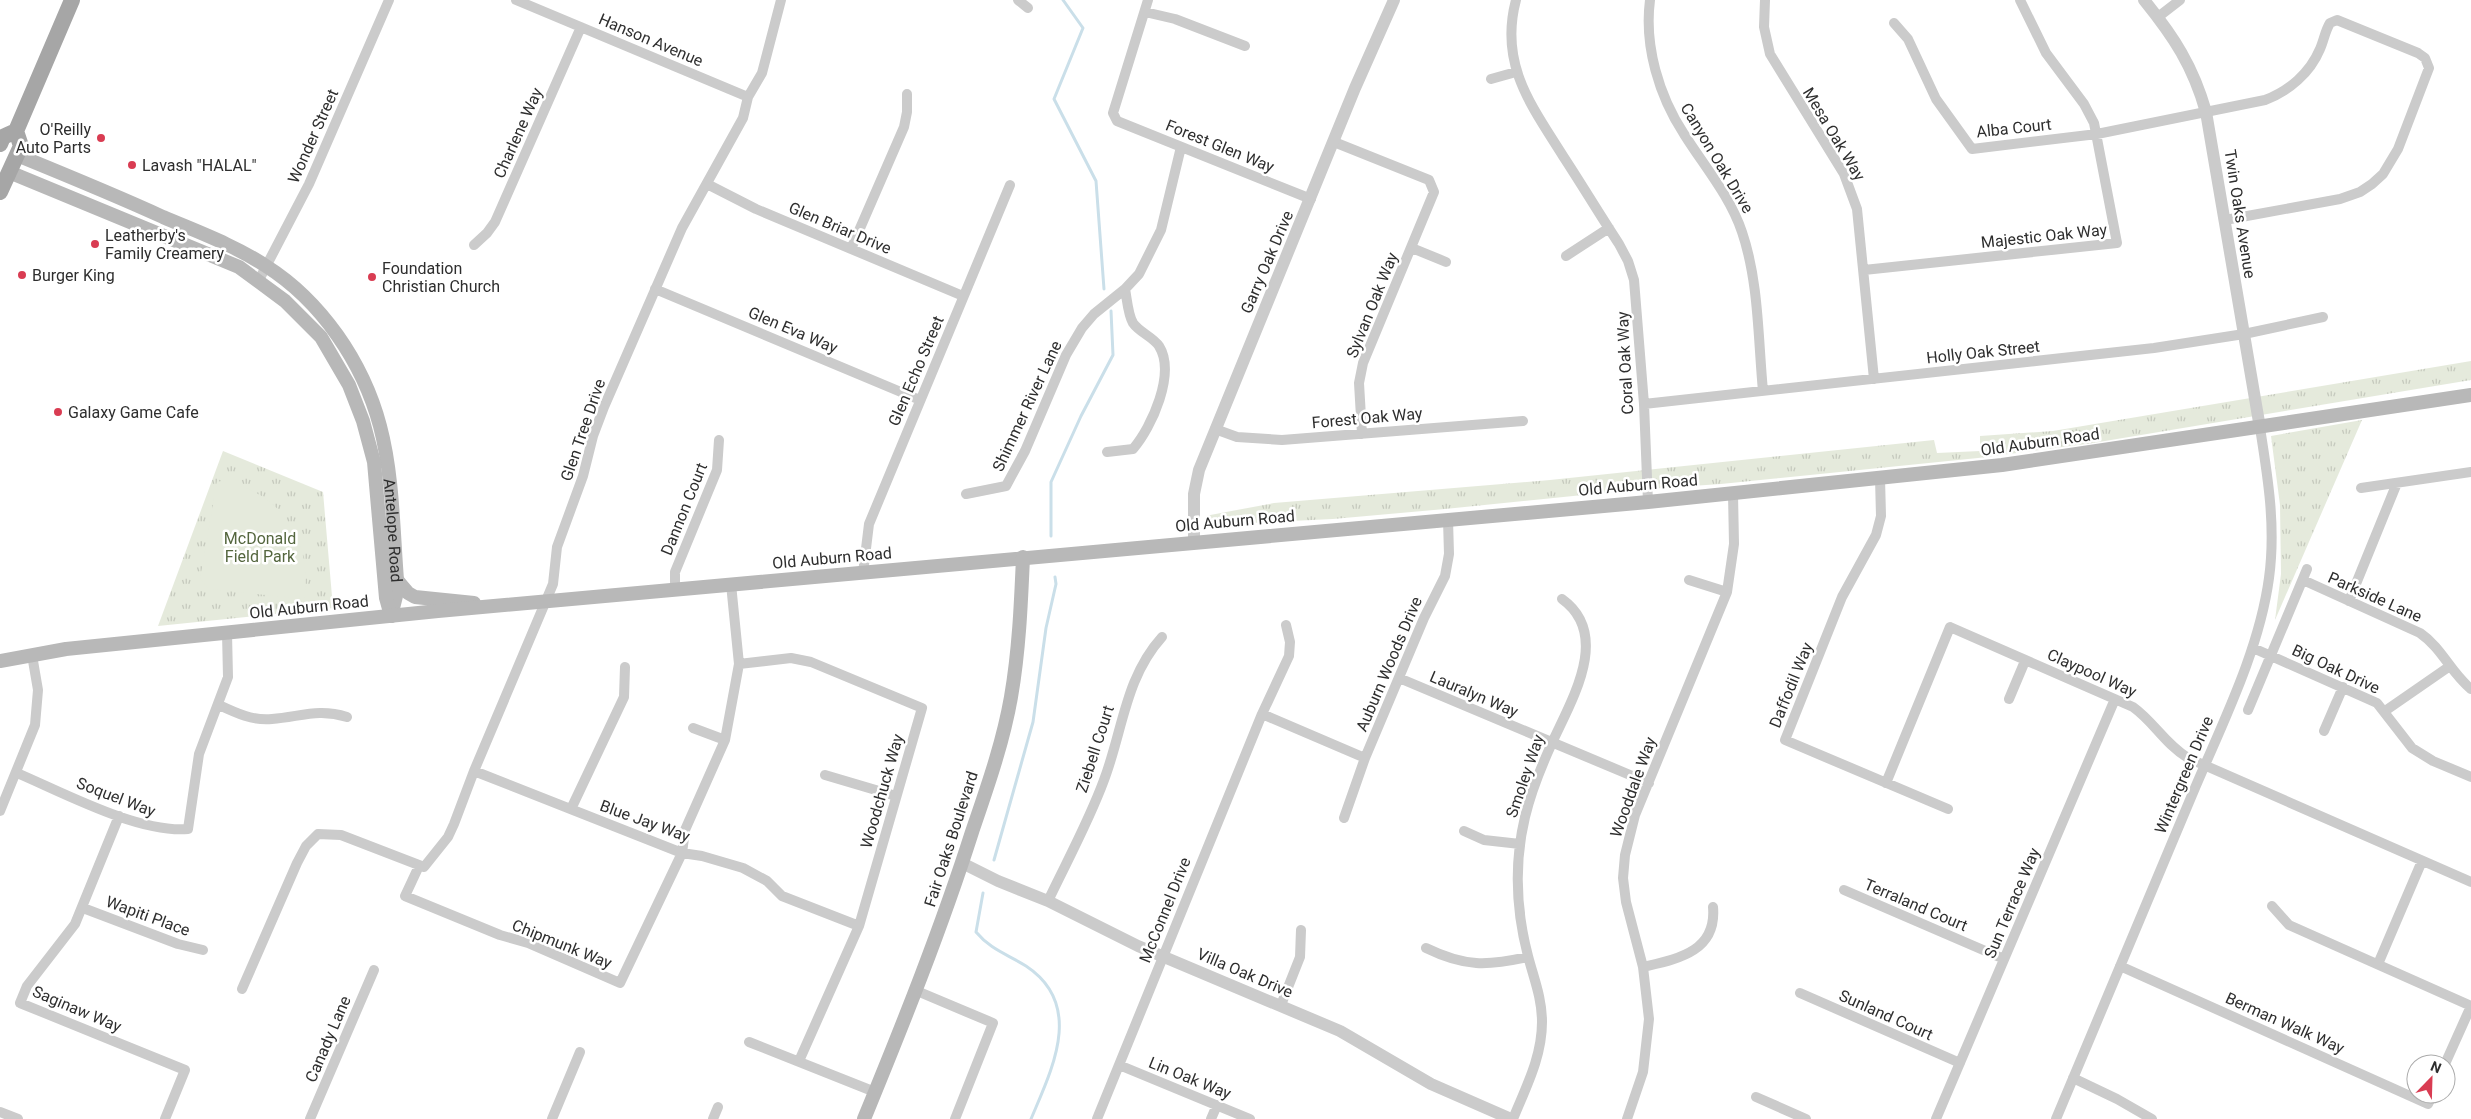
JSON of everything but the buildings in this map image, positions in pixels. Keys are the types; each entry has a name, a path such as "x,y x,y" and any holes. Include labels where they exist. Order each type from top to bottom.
{"main road":[{"path":"0,192 5,170 17,155 21,146 16,131 72,0"},
{"path":"0,144 3,137 16,131"},
{"name":"Antelope Road","path":"0,148 218,240 267,266 294,288 326,320 347,350 367,389 380,426 388,471 397,580 396,596 391,616"},
{"name":"Antelope Road","path":"5,170 239,267 259,280 297,312 320,337 349,385 357,404 374,462 386,598 391,616"},
{"name":"Old Auburn Road","path":"0,661 74,648 545,601 1648,502 2002,466 2471,395"},
{"name":"Fair Oaks Boulevard","path":"864,1119 917,992 987,788 1011,699 1020,625 1024,557"},
{"path":"397,580 404,590 415,597 463,600 491,607"}],"street":[{"name":"Wonder Street","path":"259,280 309,184 389,0"},
{"name":"Hanson Avenue","path":"516,0 748,97"},
{"name":"Glen Tree Drive","path":"419,866 424,866 448,837 553,584 556,547 583,476 593,436 682,228 743,118 748,97 762,73 781,0"},
{"path":"1018,0 1028,8"},
{"path":"1148,0 1145,12 1175,19 1245,46"},
{"name":"Garry Oak Drive","path":"1194,542 1194,487 1215,429 1394,0"},
{"name":"Coral Oak Way","path":"1516,0 1511,40 1516,72 1533,109 1628,261 1634,280 1644,404 1648,502"},
{"name":"Canyon Oak Drive","path":"1650,0 1652,51 1661,90 1675,120 1734,211 1748,252 1763,391"},
{"name":"Mesa Oak Way","path":"1765,0 1764,27 1770,54 1850,188 1860,223 1874,379"},
{"path":"2020,0 2046,53 2091,116 2097,134"},
{"name":"Twin Oaks Avenue","path":"2144,0 2175,38 2190,66 2206,112 2260,428"},
{"path":"2158,18 2180,0"},
{"name":"Forest Glen Way","path":"1145,12 1113,113 1117,121 1311,199"},
{"name":"Alba Court","path":"1894,23 1908,39 1926,80 1948,117 1972,149 2097,134 2265,100 2292,86 2313,63 2327,28 2330,23 2337,20 2418,53 2428,63 2429,68 2398,149 2387,168 2372,184 2360,192 2340,199 2225,220"},
{"name":"Charlene Way","path":"474,245 487,234 495,222 581,27"},
{"path":"1491,78 1516,72"},
{"path":"851,249 904,127 907,112 907,94"},
{"name":"Majestic Oak Way","path":"1864,270 2117,243 2097,134"},
{"name":"Sylvan Oak Way","path":"1334,142 1429,180 1434,192 1363,363 1359,383 1362,434"},
{"path":"1107,452 1133,449 1142,438 1166,382 1166,361 1158,344 1133,323 1125,289 1139,274 1161,230 1181,147"},
{"name":"Glen Briar Drive","path":"707,184 756,209 963,296"},
{"name":"Glen Echo Street","path":"863,573 869,524 1010,185"},
{"path":"1566,256 1609,228"},
{"name":"Sylvan Oak Way","path":"1412,248 1446,262"},
{"name":"Glen Eva Way","path":"655,289 920,400"},
{"name":"Shimmer River Lane","path":"966,494 1006,486 1024,451 1066,355 1082,328 1094,314 1125,289"},
{"name":"Holly Oak Street","path":"1644,404 2154,348 2244,334 2323,317"},
{"name":"Forest Oak Way","path":"1215,429 1238,437 1263,440 1523,421"},
{"name":"Wintergreen Drive","path":"2056,1119 2253,648 2266,600 2272,545 2270,502 2260,428"},
{"name":"Dannon Court","path":"675,589 675,572 717,470 719,440"},
{"path":"2361,488 2471,472"},
{"name":"Daffodil Way","path":"1880,478 1882,516 1876,535 1842,597 1786,740 1948,809"},
{"path":"2349,601 2397,483"},
{"name":"Wooddale Way","path":"1627,1119 1640,1084 1647,1046 1648,1004 1643,967 1628,917 1623,878 1630,834 1727,592 1734,549 1733,494"},
{"name":"Auburn Woods Drive","path":"1344,818 1365,758 1447,569 1448,520"},
{"path":"2248,710 2307,569"},
{"path":"1689,580 1727,592"},
{"name":"Parkside Lane","path":"2303,580 2420,633 2436,647 2471,689"},
{"name":"Chipmunk Way","path":"419,866 405,896 500,935 528,943 620,983 682,853 685,830 725,740 739,664 731,584"},
{"name":"Smoley Way","path":"1512,1119 1536,1061 1541,1040 1541,1000 1528,957 1518,902 1520,844 1530,799 1552,743 1579,685 1584,663 1585,636 1582,622 1575,610 1562,599"},
{"name":"McConnel Drive","path":"1097,1119 1262,714 1289,656 1290,642 1286,625"},
{"name":"Claypool Way","path":"1886,783 1950,628 2139,711 2177,751 2205,765 2471,882"},
{"name":"Soquel Way","path":"16,774 119,816 155,828 188,829 200,754 219,705 229,670 227,633"},
{"name":"Ziebell Court","path":"1048,901 1104,781 1135,677 1142,663 1162,637"},
{"name":"Big Oak Drive","path":"2253,648 2372,700 2385,711 2412,748 2433,761 2471,777"},
{"path":"0,811 35,725 38,709 38,690 32,655"},
{"name":"Woodchuck Way","path":"739,664 791,658 810,662 922,708 858,926 798,1061"},
{"path":"2009,699 2026,661"},
{"path":"2385,711 2450,666"},
{"path":"571,810 624,697 625,667"},
{"name":"Lauralyn Way","path":"1399,678 1649,784"},
{"path":"2324,731 2343,687"},
{"name":"Sun Terrace Way","path":"1936,1119 2115,699"},
{"path":"219,705 243,716 265,719 316,712 346,717"},
{"path":"1262,714 1365,758"},
{"path":"693,728 725,740"},
{"name":"Blue Jay Way","path":"474,771 682,853 702,856 742,868 767,881 782,896 858,926"},
{"path":"825,775 896,796"},
{"name":"Saginaw Way","path":"119,816 83,908 62,943 27,986 20,1003 185,1070 165,1119"},
{"path":"1464,831 1484,840 1520,844"},
{"path":"242,989 297,863 306,846 318,834 341,835 419,866"},
{"path":"2378,964 2422,861"},
{"name":"Villa Oak Drive","path":"962,863 998,881 1048,901 1162,956 1350,1036 1436,1086 1512,1119"},
{"name":"Terraland Court","path":"1844,890 2004,959"},
{"path":"2272,906 2289,925 2471,1006 2450,1054"},
{"path":"1643,967 1675,959 1695,949 1710,932 1713,922 1712,907"},
{"name":"Wapiti Place","path":"83,908 178,944 203,950"},
{"path":"1281,1006 1300,957 1301,930"},
{"path":"1426,948 1448,958 1475,964 1498,963 1528,957"},
{"name":"Berman Walk Way","path":"2120,966 2406,1094"},
{"name":"Canady Lane","path":"310,1119 374,970"},
{"path":"917,992 993,1023 955,1119"},
{"name":"Sunland Court","path":"1800,993 1960,1064"},
{"path":"749,1042 875,1092"},
{"path":"552,1119 580,1052"},
{"name":"Lin Oak Way","path":"1119,1065 1250,1119"},
{"path":"2073,1078 2118,1099 2152,1119"},
{"path":"1756,1097 1806,1119"},
{"path":"1211,1119 1217,1105"},
{"path":"713,1119 718,1107"},
{"path":"0,1112 18,1119"}],"green space":[{"path":"2471,361 2471,380 2093,443 1978,458 1721,484 1632,490 1333,519 1210,525 1205,516 1274,503 1550,480 1934,440 1937,453 1980,451 1980,436 2053,431"},
{"path":"2362,420 2275,620 2281,574 2280,505 2271,436"},
{"name":"McDonald Field Park","path":"223,451 323,492 333,608 158,626"},
{"path":"217,481 239,485 258,494 274,505 287,520 297,537 303,557 306,577 304,599 209,589 200,579"}],"waterway":[{"path":"1063,0 1083,28 1054,99 1096,181 1104,289"},
{"path":"1051,536 1051,482 1081,416 1113,355 1111,311"},
{"path":"994,860 1033,722 1046,628 1056,584 1055,577"},
{"path":"983,893 976,932 987,943 1026,966 1044,982 1055,999 1059,1018 1054,1059 1031,1119"}],"place":[{"name":"O'Reilly Auto Parts","path":"101,138"},
{"name":"Lavash \"HALAL\"","path":"132,165"},
{"name":"Leatherby's Family Creamery","path":"95,244"},
{"name":"Burger King","path":"22,275"},
{"name":"Foundation Christian Church","path":"372,277"},
{"name":"Galaxy Game Cafe","path":"58,412"}]}
